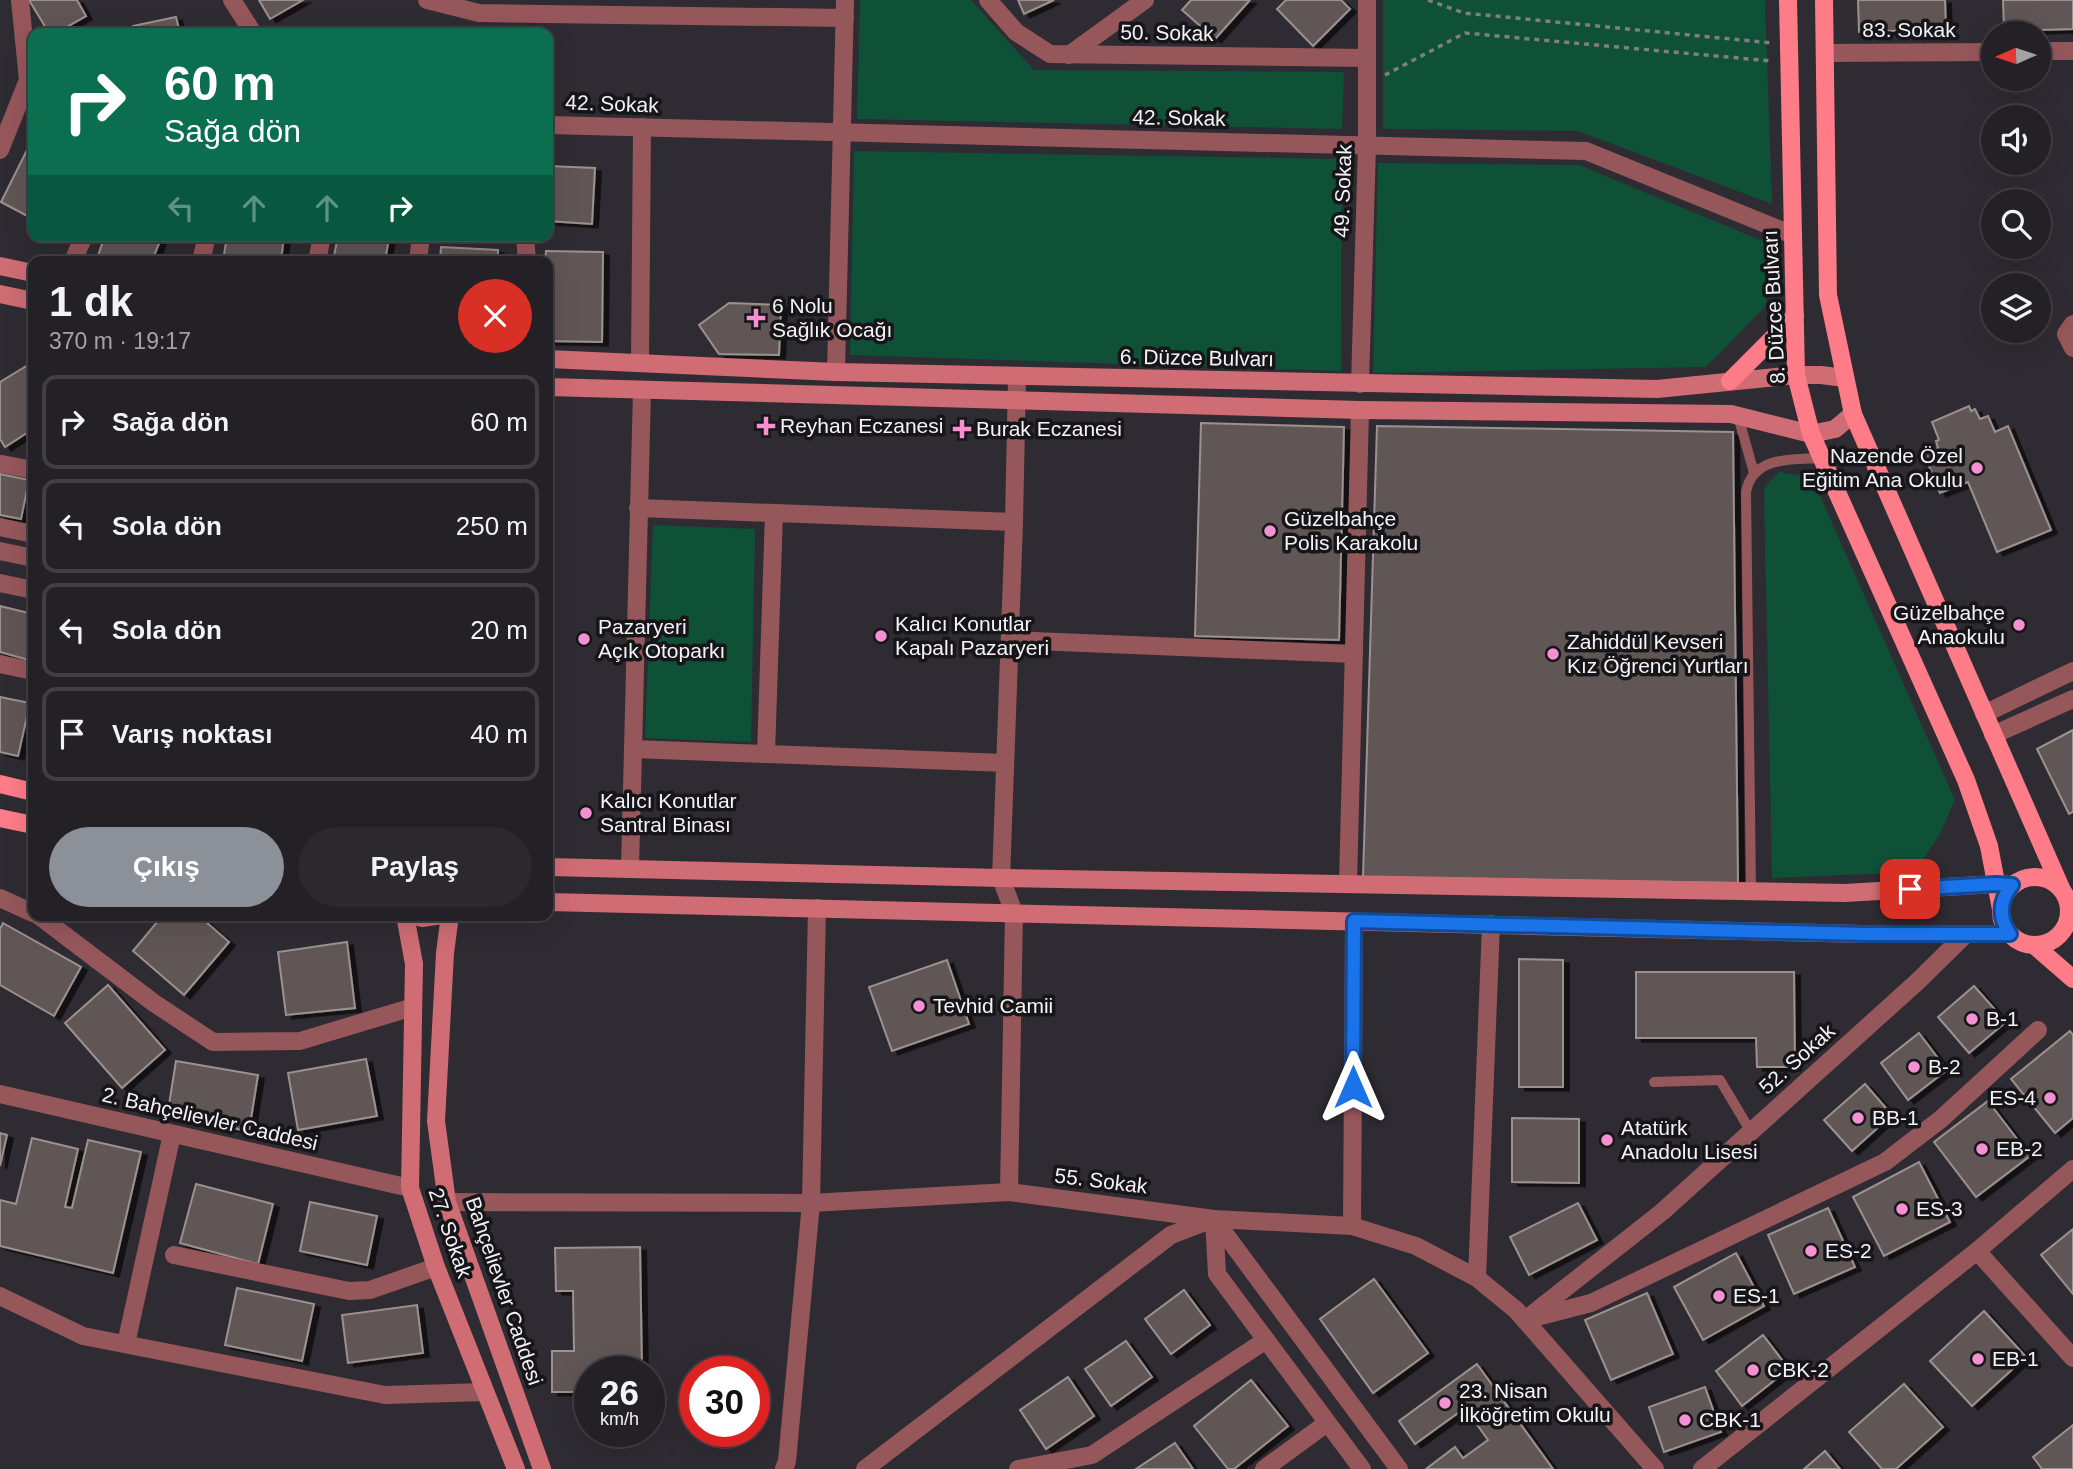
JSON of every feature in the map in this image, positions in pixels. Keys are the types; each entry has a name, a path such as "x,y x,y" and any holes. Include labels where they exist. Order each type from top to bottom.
{"main road":[{"name":"8. Düzce Bulvarı","path":"1788,0 1796,375 1811,434 1965,780 2004,885 2002,918 2010,934"},
{"path":"553,902 1863,934 2010,934 2025,944 2034,945 2054,940 2062,933 2071,915 2069,904 1853,414 1828,295 1824,0"},
{"path":"0,266 28,272"},
{"path":"0,294 28,300"},
{"path":"1730,381 1795,316"},
{"name":"6. Düzce Bulvarı","path":"553,359 1017,377 1657,389 1796,375 1845,378"},
{"path":"553,387 1360,410 1738,416 1811,434 1835,429 1853,414"},
{"path":"0,784 28,791"},
{"path":"0,818 28,824"},
{"path":"553,867 1845,893 2004,885 2042,877 2061,888"},
{"name":"27. Sokak","path":"406,921 414,964 410,1188 436,1268 516,1469"},
{"name":"Bahçelievler Caddesi","path":"449,921 436,1121 447,1202 542,1469"},
{"path":"2034,945 2073,979"}],"street":[{"path":"0,150 28,80 20,0"},
{"path":"232,0 249,28"},
{"path":"427,0 479,13 845,9 836,372"},
{"name":"50. Sokak","path":"988,0 1016,32 1050,54 1367,58"},
{"path":"1069,55 1145,0"},
{"name":"49. Sokak","path":"1360,384 1367,145 1367,0"},
{"path":"2051,51 2073,51"},
{"name":"83. Sokak","path":"1825,53 1981,52"},
{"name":"42. Sokak","path":"553,125 1586,151 1793,235"},
{"path":"640,363 642,127"},
{"path":"2073,324 2066,334 2073,348"},
{"path":"1009,1192 1014,913 1001,878 1017,377"},
{"path":"630,869 642,390"},
{"path":"1348,884 1360,410"},
{"path":"2,464 28,469"},
{"path":"638,508 1014,522"},
{"path":"766,754 774,513"},
{"path":"0,527 28,533"},
{"path":"0,551 28,557"},
{"path":"0,583 28,589"},
{"path":"1010,640 1354,654"},
{"path":"0,664 28,670"},
{"path":"1984,713 2073,671"},
{"path":"1993,735 2073,699"},
{"path":"632,749 1005,764"},
{"path":"0,898 28,911"},
{"path":"784,1469 787,1461 811,1203 817,908"},
{"path":"44,921 154,1003 213,1042 300,1041 413,1007"},
{"path":"1352,1226 1354,921"},
{"path":"1477,1278 1490,925"},
{"name":"52. Sokak","path":"1525,1320 1662,1212 1917,982 1966,934"},
{"path":"1525,1320 1591,1303 1885,1162 1941,1119 2039,1030"},
{"name":"2. Bahçelievler Caddesi","path":"0,1094 410,1188"},
{"path":"126,1344 172,1134"},
{"path":"1702,1469 1977,1251 2073,1169"},
{"name":"55. Sokak","path":"447,1202 811,1203 1009,1192 1214,1219 1352,1226 1416,1246 1477,1278 1525,1320 1655,1469"},
{"path":"1214,1219 1217,1274 1362,1469"},
{"path":"865,1469 1171,1235 1214,1219"},
{"path":"1214,1219 1399,1469"},
{"path":"1977,1251 2073,1357"},
{"path":"174,1255 349,1292 370,1290 436,1268"},
{"path":"0,1296 83,1336 385,1395 485,1392"},
{"path":"1018,1469 1092,1455 1266,1340"},
{"path":"1264,1469 1327,1423"}],"lane":[{"path":"1738,416 1754,473"},
{"path":"1751,891 1746,492 1754,473 1761,466 1776,461 1822,458"},
{"path":"1654,1082 1720,1080 1751,1132"}],"path":[{"path":"1428,0 1464,13 1789,53"},
{"path":"1367,84 1465,33 1789,53"}],"green space":[{"path":"860,0 971,0 1034,70 1344,72 1342,129 857,119"},
{"path":"1383,0 1765,0 1772,204 1578,131 1383,129"},
{"path":"854,151 1342,159 1341,371 850,355"},
{"path":"1378,163 1579,165 1777,247 1765,307 1706,367 1373,373"},
{"path":"1779,472 1801,476 1821,498 1955,800 1940,834 1915,872 1772,878 1764,488"},
{"path":"653,525 755,529 751,742 645,738"}],"building":[{"path":"29,0 77,0 86,16 65,28 46,28"},
{"path":"259,0 303,0 270,19"},
{"path":"1018,0 1054,0 1024,14"},
{"path":"1191,0 1250,0 1215,39 1182,10"},
{"path":"1286,0 1341,0 1350,9 1313,46 1277,9"},
{"path":"1858,0 1945,0 1946,29 1859,32"},
{"path":"2003,0 2073,0 2073,29 2051,30 2051,21 2004,21"},
{"path":"176,17 179,28 134,28"},
{"path":"28,148 28,216 1,202"},
{"path":"553,166 595,168 592,224 553,221"},
{"path":"103,242 160,242 154,256 98,256"},
{"path":"226,242 283,242 282,256 224,256"},
{"path":"337,242 388,242 386,256 334,256"},
{"path":"441,247 498,250 498,256 440,256"},
{"path":"546,251 603,252 602,342 553,341 553,256 546,256"},
{"path":"729,303 781,305 779,355 719,354 699,325"},
{"path":"28,365 28,432 5,447 0,439 0,382"},
{"name":"Nazende Özel Eğitim Ana Okulu","path":"1969,406 1971,411 1975,409 1980,419 1988,416 1995,432 2008,426 2051,530 1997,552 1968,482 1940,493 1924,454 1938,448 1936,441 1939,440 1932,422"},
{"name":"Güzelbahçe Polis Karakolu","path":"1201,423 1344,427 1339,640 1195,636"},
{"name":"Zahiddül Kevseri Kız Öğrenci Yurtları","path":"1377,426 1733,432 1738,883 1363,877"},
{"path":"0,474 28,480 21,519 0,515"},
{"path":"0,606 28,613 28,660 0,652"},
{"path":"0,697 28,703 18,756 0,752"},
{"path":"2073,730 2073,812 2069,814 2037,749"},
{"path":"158,921 205,921 229,942 184,995 133,951"},
{"path":"3,923 81,967 54,1016 0,985 0,929"},
{"path":"347,942 355,1008 286,1015 278,952"},
{"path":"1519,959 1563,960 1563,1087 1519,1087"},
{"name":"Tevhid Camii","path":"947,960 969,1024 892,1051 869,987"},
{"name":"Atatürk Anadolu Lisesi","path":"1636,972 1794,972 1795,1067 1757,1067 1756,1038 1636,1038"},
{"path":"108,985 165,1050 122,1088 65,1023"},
{"name":"B-1","path":"1974,986 2006,1022 1969,1053 1938,1017"},
{"name":"ES-4","path":"2070,1031 2073,1035 2073,1118 2055,1133 2011,1079"},
{"name":"B-2","path":"1919,1033 1947,1070 1908,1100 1881,1063"},
{"path":"366,1059 377,1116 298,1130 288,1073"},
{"path":"176,1061 258,1075 249,1131 167,1117"},
{"name":"BB-1","path":"1865,1084 1892,1115 1852,1151 1824,1120"},
{"name":"EB-2","path":"1988,1101 2030,1156 1976,1197 1934,1142"},
{"path":"1512,1118 1579,1119 1579,1183 1512,1182"},
{"path":"0,1133 7,1135 0,1166"},
{"path":"32,1138 78,1149 65,1207 72,1208 88,1140 141,1152 113,1273 0,1246 0,1200 16,1204"},
{"name":"ES-3","path":"1919,1162 1950,1222 1884,1256 1853,1197"},
{"path":"196,1184 273,1204 258,1264 180,1243"},
{"path":"310,1202 377,1216 367,1265 300,1251"},
{"path":"1578,1203 1597,1240 1529,1275 1510,1237"},
{"name":"ES-2","path":"1828,1208 1855,1267 1794,1294 1768,1235"},
{"path":"2073,1229 2073,1294 2041,1255"},
{"path":"640,1247 642,1356 574,1356 574,1392 552,1392 552,1351 574,1351 573,1291 556,1291 555,1248"},
{"name":"ES-1","path":"1736,1253 1764,1306 1703,1340 1674,1287"},
{"path":"1374,1279 1428,1353 1373,1393 1320,1319"},
{"path":"237,1288 314,1304 302,1361 225,1345"},
{"path":"1184,1290 1210,1325 1171,1354 1145,1319"},
{"path":"1647,1293 1673,1354 1611,1380 1585,1320"},
{"path":"417,1305 423,1353 348,1363 342,1315"},
{"name":"EB-1","path":"1984,1311 2026,1357 1972,1406 1930,1361"},
{"name":"CBK-2","path":"1763,1335 1789,1369 1742,1406 1716,1371"},
{"path":"1126,1341 1152,1377 1111,1406 1085,1369"},
{"path":"1477,1364 1553,1469 1426,1469 1455,1447 1463,1458 1488,1440 1465,1408 1415,1444 1399,1421"},
{"path":"1068,1377 1094,1416 1046,1449 1020,1410"},
{"path":"1251,1380 1288,1426 1234,1469 1228,1469 1194,1426"},
{"path":"1904,1384 1943,1427 1896,1469 1882,1469 1849,1432"},
{"name":"CBK-1","path":"1705,1387 1721,1432 1664,1452 1649,1407"},
{"path":"2073,1425 2073,1469 2042,1469 2033,1457"},
{"path":"1175,1443 1193,1469 1136,1469"},
{"path":"1825,1451 1840,1469 1804,1469"}],"place":[{"name":"6 Nolu Sağlık Ocağı","path":"756,318"},
{"name":"Reyhan Eczanesi","path":"766,426"},
{"name":"Burak Eczanesi","path":"962,429"},
{"name":"Nazende Özel Eğitim Ana Okulu","path":"1977,468"},
{"name":"Güzelbahçe Polis Karakolu","path":"1270,531"},
{"name":"Güzelbahçe Anaokulu","path":"2019,625"},
{"name":"Kalıcı Konutlar Kapalı Pazaryeri","path":"881,636"},
{"name":"Pazaryeri Açık Otoparkı","path":"584,639"},
{"name":"Zahiddül Kevseri Kız Öğrenci Yurtları","path":"1553,654"},
{"name":"Kalıcı Konutlar Santral Binası","path":"586,813"},
{"name":"Tevhid Camii","path":"919,1006"},
{"name":"B-1","path":"1972,1019"},
{"name":"B-2","path":"1914,1067"},
{"name":"ES-4","path":"2050,1098"},
{"name":"BB-1","path":"1858,1118"},
{"name":"Atatürk Anadolu Lisesi","path":"1607,1140"},
{"name":"EB-2","path":"1982,1149"},
{"name":"ES-3","path":"1902,1209"},
{"name":"ES-2","path":"1811,1251"},
{"name":"ES-1","path":"1719,1296"},
{"name":"EB-1","path":"1978,1359"},
{"name":"CBK-2","path":"1753,1370"},
{"name":"23. Nisan İlköğretim Okulu","path":"1445,1403"},
{"name":"CBK-1","path":"1685,1420"}],"route":[{"path":"1353,1087 1354,921 1863,934 2010,934 2002,918 2001,909 2012,885 1910,889"}]}
